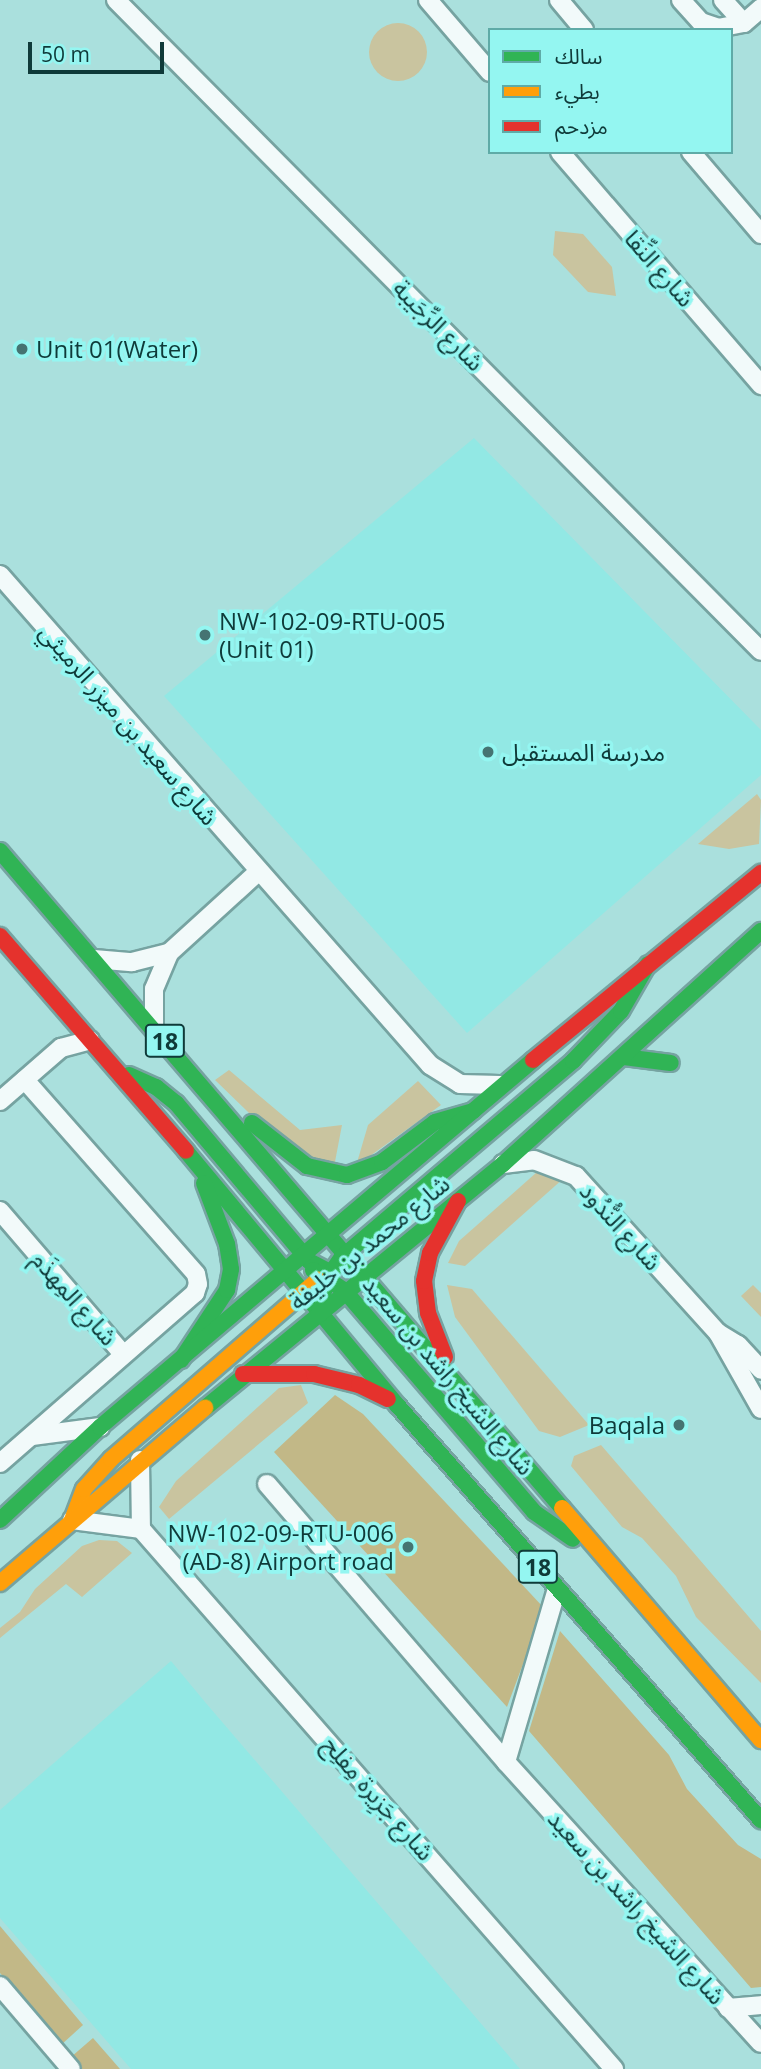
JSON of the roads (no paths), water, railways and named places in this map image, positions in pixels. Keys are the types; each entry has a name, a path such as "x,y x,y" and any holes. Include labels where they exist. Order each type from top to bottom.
{"main road":[{"name":"شارع الشيخ راشد بن سعيد","path":"0,851 209,1096 329,1231 593,1548 761,1740"},
{"name":"شارع محمد بن خليفة","path":"0,1520 100,1427 473,1111 500,1085 761,873"},
{"name":"شارع محمد بن خليفة","path":"0,1583 140,1460 319,1310 503,1164 625,1058 761,931"},
{"name":"18","path":"0,936 195,1160 398,1406 761,1820"},
{"path":"72,1520 84,1489 111,1459 573,1061 621,1011 648,964"},
{"path":"625,1058 671,1063"},
{"path":"118,1072 143,1080 176,1103 303,1253 344,1290 534,1512 593,1548"},
{"path":"209,1096 307,1166 334,1175 371,1168 435,1122 473,1111"},
{"path":"181,1360 227,1290 231,1269 223,1231 195,1160"},
{"path":"454,1381 428,1313 424,1281 430,1253 458,1201"},
{"path":"319,1310 331,1252 329,1231"},
{"path":"285,1268 326,1274 365,1274"},
{"path":"243,1374 290,1372 337,1379 380,1393 398,1406"}],"street":[{"path":"428,0 488,70"},
{"path":"559,0 582,28"},
{"path":"681,0 709,26 721,28"},
{"path":"723,0 744,23"},
{"name":"شارع الرِّجَيبة","path":"122,2 761,651"},
{"path":"730,28 744,23 761,8"},
{"name":"شارع النِّقا","path":"562,154 761,385"},
{"path":"693,154 761,233"},
{"name":"شارع سعيد بن ميزر الرميثي","path":"0,575 257,873 447,1079 472,1087 500,1085"},
{"path":"154,1029 154,989 169,953 257,873"},
{"path":"94,959 132,962 169,953"},
{"path":"61,1048 66,1013"},
{"path":"0,1101 61,1048 90,1040"},
{"path":"0,1463 122,1353 195,1293 196,1274 25,1080"},
{"name":"شارع النُّدُود","path":"503,1164 534,1160 563,1168 607,1207 718,1333 761,1409"},
{"name":"شارع المِهذَم","path":"0,1211 122,1353"},
{"name":"شارع النُّدُود","path":"718,1333 746,1353 761,1370"},
{"path":"32,1436 100,1427"},
{"path":"72,1520 141,1529 140,1460"},
{"name":"شارع الشيخ راشد بن سعيد","path":"267,1484 506,1762 761,2043"},
{"name":"شارع جَزِيرة مِفلِح","path":"141,1529 614,2069"},
{"path":"506,1762 557,1589"},
{"path":"0,1986 71,2069"},
{"path":"728,2008 761,2005"}],"place":[{"name":"Unit 01(Water)","path":"22,349"},
{"name":"NW-102-09-RTU-005 (Unit 01)","path":"205,635"},
{"name":"مدرسة المستقبل","path":"488,752"},
{"name":"Baqala","path":"679,1425"},
{"name":"NW-102-09-RTU-006 (AD-8) Airport road","path":"408,1547"}]}
